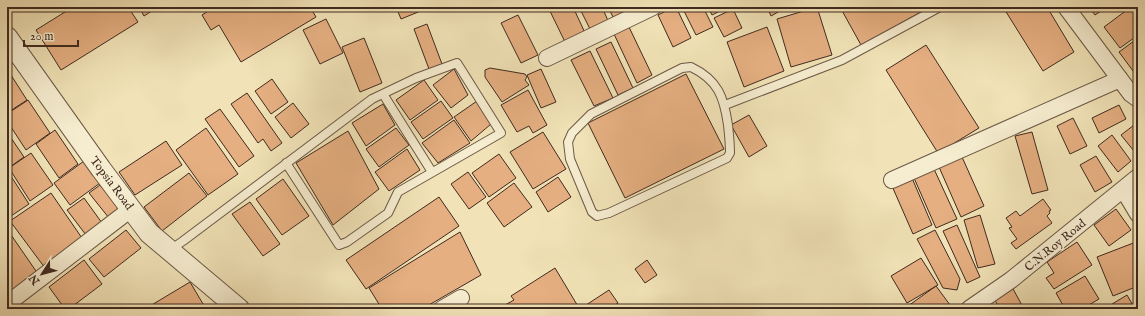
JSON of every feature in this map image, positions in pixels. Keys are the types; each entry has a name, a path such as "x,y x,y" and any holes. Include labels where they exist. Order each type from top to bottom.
{"street":[{"path":"547,58 653,7"},
{"path":"1066,7 1120,80 1136,94"},
{"name":"Topsia Road","path":"7,37 101,169 149,233 239,309"},
{"path":"892,180 1120,80"},
{"name":"C.N.Roy Road","path":"969,309 1011,280 1138,177"},
{"path":"1123,188 1138,214"},
{"path":"7,304 131,209"},
{"path":"442,309 461,298"}],"lane":[{"path":"725,105 842,60 940,7"},
{"path":"170,250 372,99 416,78 457,63 501,133 398,192 388,213 347,242 339,245 286,164"},
{"path":"691,67 700,71 717,87 725,105 730,147 730,153 727,158 609,214 597,216 592,212 570,160 568,150 568,142 572,133 591,114 682,68 691,67"},
{"path":"383,94 432,172"}],"building":[{"path":"73,7 128,7 138,22 61,70 36,30"},
{"path":"139,7 158,7 144,16"},
{"path":"208,7 310,7 316,17 241,62 219,25 211,30 202,15 210,10"},
{"path":"396,7 428,7 428,8 401,19"},
{"path":"548,7 573,7 586,35 566,44"},
{"path":"579,7 602,7 609,23 591,31"},
{"path":"608,7 627,7 630,13 615,21"},
{"path":"676,7 691,38 673,47 658,15"},
{"path":"682,7 703,7 713,27 696,35"},
{"path":"708,7 728,7 712,15"},
{"path":"767,7 787,7 771,16"},
{"path":"817,7 832,55 791,67 777,19"},
{"path":"840,7 930,7 861,45"},
{"path":"1003,7 1047,7 1074,52 1043,71"},
{"path":"1089,7 1107,7 1095,15"},
{"path":"1131,7 1138,7 1138,35 1120,48 1104,27"},
{"path":"733,9 742,28 724,37 714,18"},
{"path":"518,15 538,55 521,63 501,23"},
{"path":"326,19 343,53 320,64 303,30"},
{"path":"427,24 442,64 429,69 414,29"},
{"path":"629,27 652,75 637,83 614,34"},
{"path":"767,27 784,71 744,87 727,42"},
{"path":"364,38 382,83 360,92 342,47"},
{"path":"1138,38 1138,74 1136,75 1119,52"},
{"path":"611,42 633,88 618,95 596,49"},
{"path":"926,45 979,128 938,153 886,70"},
{"path":"590,51 613,98 594,106 571,60"},
{"path":"490,68 525,74 527,77 525,80 529,85 502,102 485,77 485,70"},
{"path":"454,69 468,95 451,108 433,85"},
{"path":"541,69 556,102 541,108 527,75"},
{"path":"9,72 27,100 7,113 7,74"},
{"path":"686,74 724,149 625,198 588,123"},
{"path":"272,79 288,102 271,114 255,91"},
{"path":"424,80 438,100 410,120 396,100"},
{"path":"528,90 547,125 533,133 529,126 517,132 501,105"},
{"path":"247,93 282,143 271,151 263,139 258,143 231,104"},
{"path":"28,100 50,133 26,150 7,121 7,114"},
{"path":"441,101 453,118 423,139 411,122"},
{"path":"477,101 491,124 471,141 454,117"},
{"path":"293,103 309,124 291,138 275,117"},
{"path":"383,104 395,125 366,146 352,123"},
{"path":"1119,105 1126,119 1099,133 1092,118"},
{"path":"220,109 254,156 239,167 205,119"},
{"path":"749,115 767,146 749,157 731,125"},
{"path":"1073,118 1087,146 1070,154 1057,126"},
{"path":"454,120 470,143 438,163 422,143"},
{"path":"1138,122 1138,156 1121,135"},
{"path":"206,128 238,174 208,195 176,150"},
{"path":"396,128 409,145 379,167 366,149"},
{"path":"55,130 78,164 59,178 36,144"},
{"path":"348,131 379,189 333,225 296,163"},
{"path":"7,132 24,157 7,169"},
{"path":"543,132 566,169 533,189 510,152"},
{"path":"1032,132 1048,190 1032,194 1015,136"},
{"path":"1112,135 1131,161 1118,172 1098,146"},
{"path":"166,141 182,165 135,195 119,172"},
{"path":"407,149 420,170 389,191 375,172"},
{"path":"31,153 53,185 30,201 9,168"},
{"path":"499,154 516,178 489,197 472,173"},
{"path":"1096,156 1112,182 1095,192 1080,165"},
{"path":"962,157 984,206 961,217 939,167"},
{"path":"84,161 100,183 70,205 54,183"},
{"path":"934,169 957,219 936,228 914,178"},
{"path":"7,170 29,204 11,216 7,210"},
{"path":"468,172 486,197 469,209 451,184"},
{"path":"189,173 207,196 162,231 144,207"},
{"path":"558,177 571,197 548,212 536,192"},
{"path":"912,178 932,225 913,234 892,186"},
{"path":"283,179 309,216 282,235 256,199"},
{"path":"514,183 532,207 504,227 487,203"},
{"path":"100,185 120,210 109,218 89,193"},
{"path":"51,193 84,241 45,268 10,221"},
{"path":"439,197 459,226 366,289 346,260"},
{"path":"84,198 102,223 86,235 67,210"},
{"path":"1043,199 1051,210 1047,216 1052,223 1016,249 1011,243 1017,239 1009,228 1012,227 1006,218 1016,211 1020,216"},
{"path":"250,202 280,244 263,256 232,214"},
{"path":"1116,209 1131,230 1109,246 1094,225"},
{"path":"980,215 995,264 978,268 964,220"},
{"path":"957,225 980,277 967,283 943,231"},
{"path":"7,229 38,274 7,295"},
{"path":"126,230 141,248 104,277 89,259"},
{"path":"935,230 960,279 957,290 943,288 917,239"},
{"path":"460,232 481,275 422,309 382,309 369,288"},
{"path":"1077,242 1092,265 1054,289 1046,278 1054,273 1047,262"},
{"path":"1136,242 1138,246 1138,286 1113,296 1097,257"},
{"path":"921,258 938,285 907,303 891,276"},
{"path":"84,260 102,284 69,309 65,309 49,287"},
{"path":"647,260 657,275 645,283 635,269"},
{"path":"555,268 579,308 508,309 505,305 514,300 511,296"},
{"path":"1085,276 1099,299 1082,309 1065,309 1056,293"},
{"path":"190,282 206,309 152,309 150,306"},
{"path":"936,286 953,309 910,309 908,306"},
{"path":"1012,287 1024,309 1000,309 993,297"},
{"path":"609,290 618,303 609,309 580,309"},
{"path":"1127,295 1135,309 1104,309"}]}
